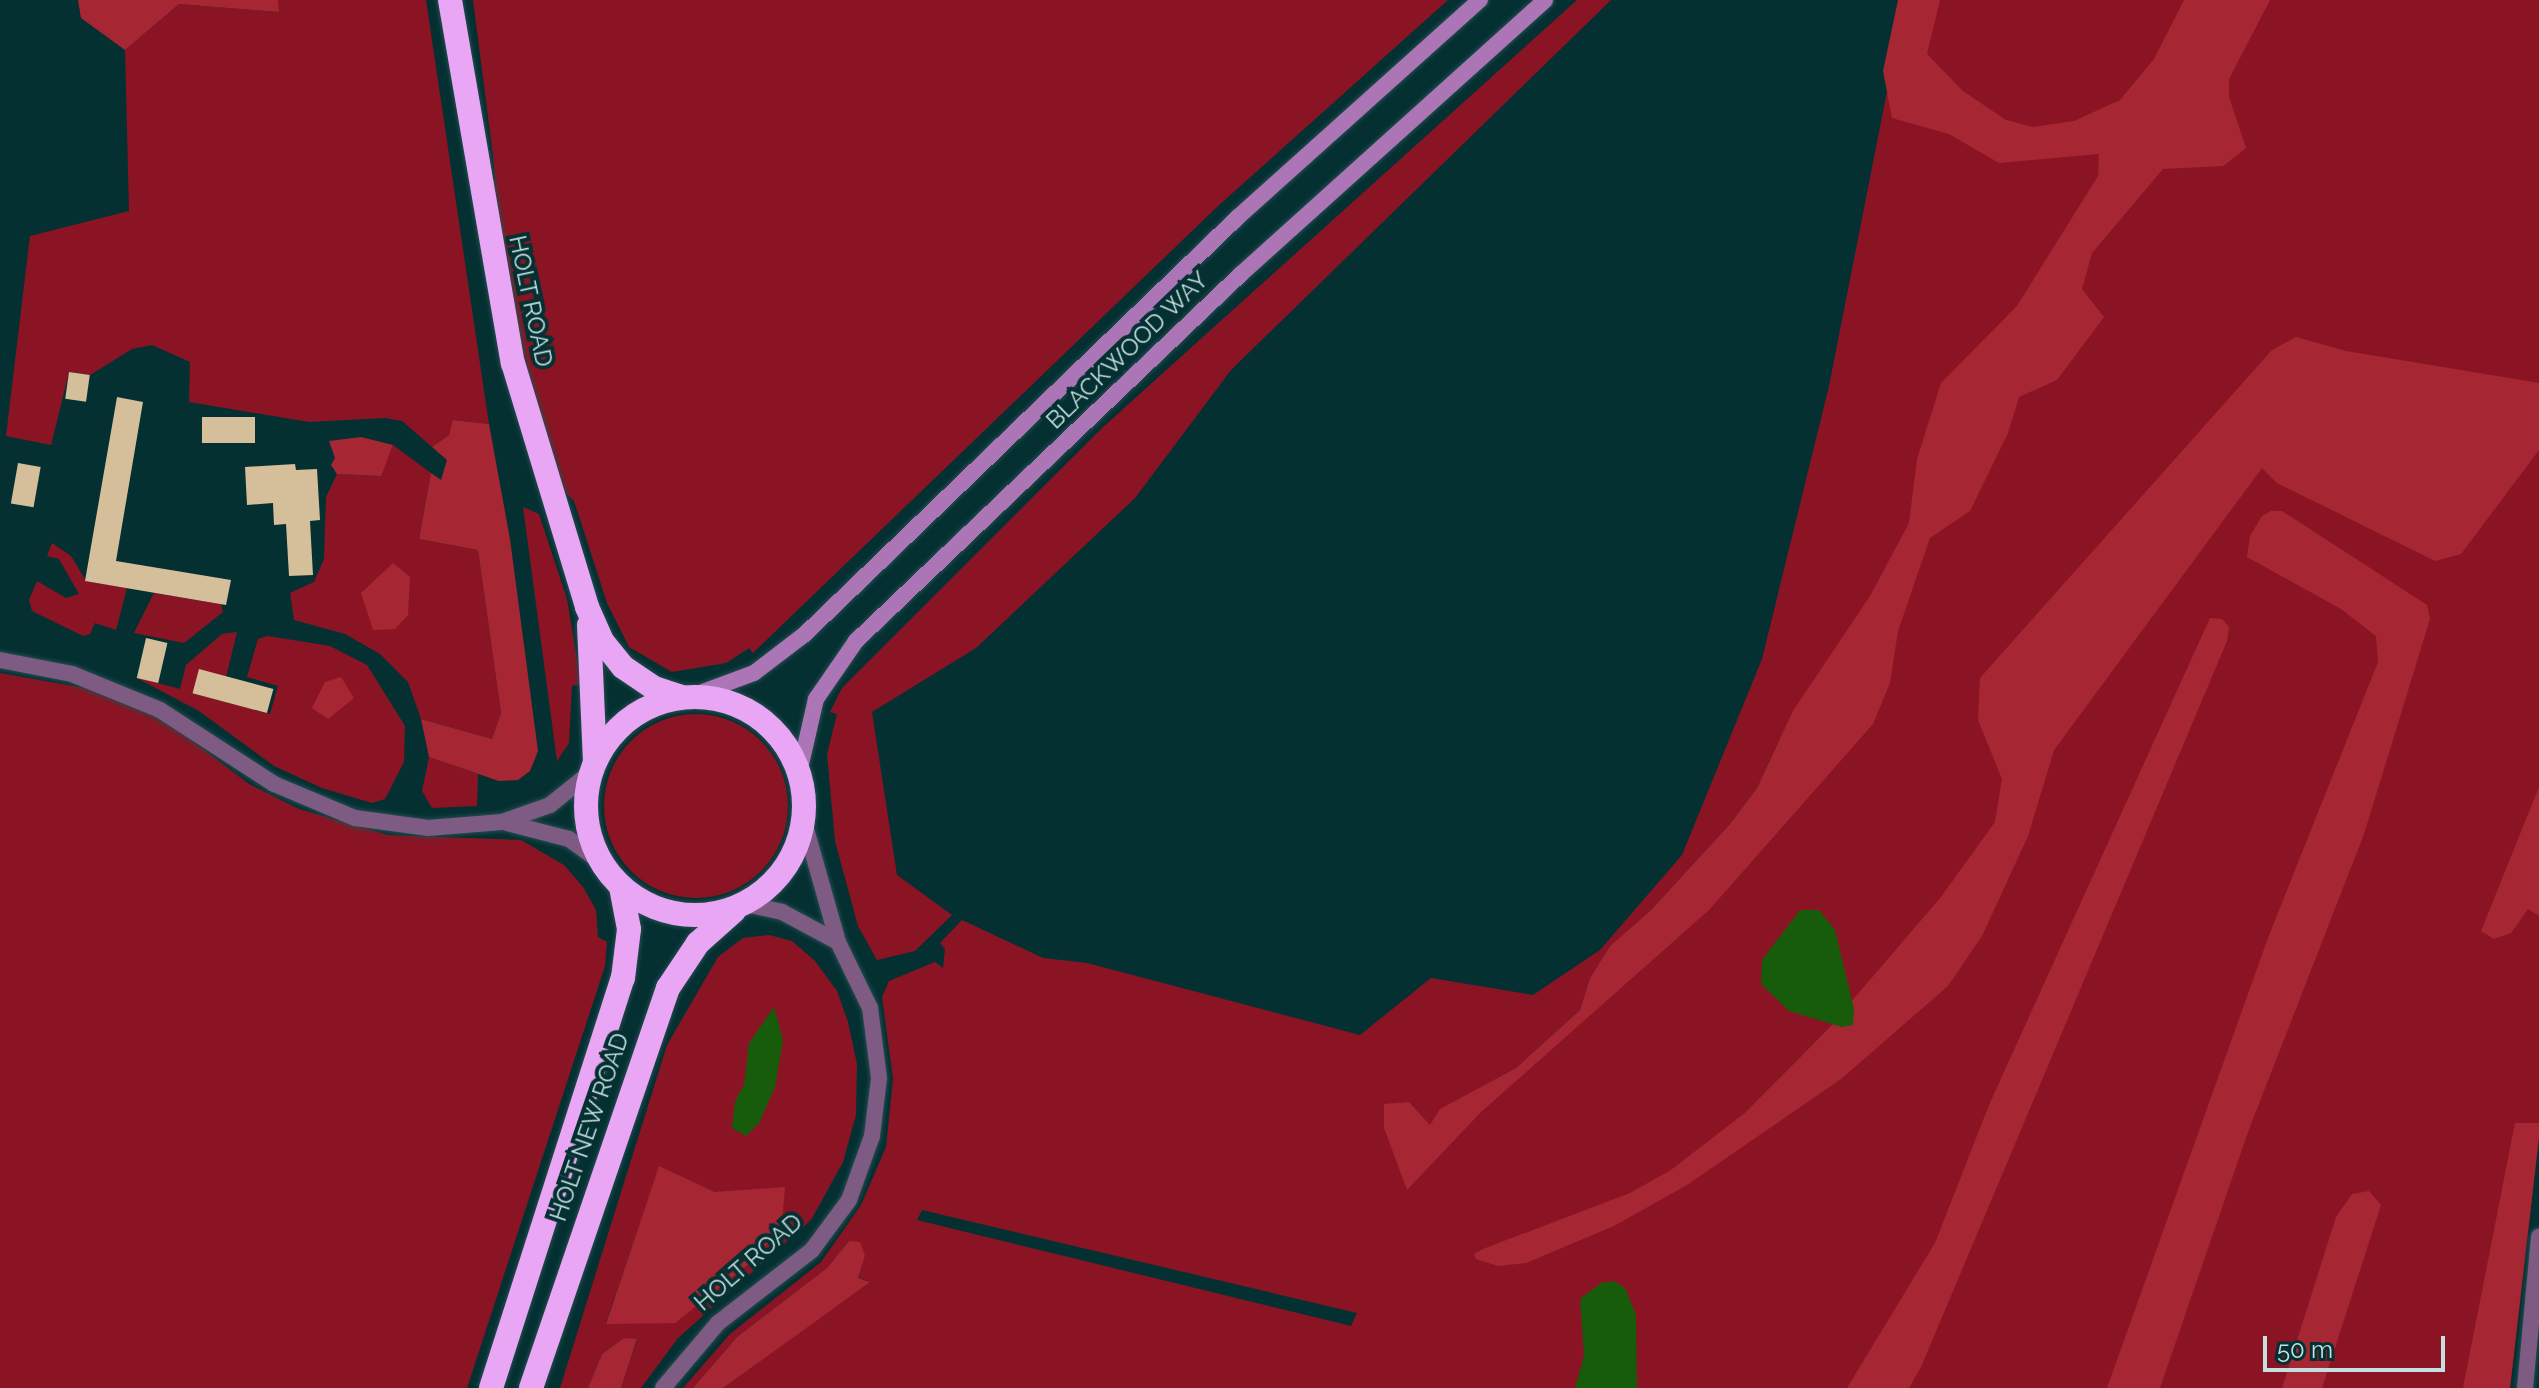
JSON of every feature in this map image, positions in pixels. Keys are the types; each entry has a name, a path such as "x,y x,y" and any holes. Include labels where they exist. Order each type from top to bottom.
{"highway":[{"name":"HOLT ROAD","path":"450,0 513,363 587,607 602,641 623,667 654,688 686,697"},
{"name":"HOLT ROAD","path":"587,607 595,689 593,768"},
{"path":"686,697 721,699 764,721 785,743 799,773 804,822 778,878 742,905 709,915 677,914 648,905 621,887 601,862 588,829 593,768 621,725 643,710 686,697"},
{"name":"HOLT NEW ROAD","path":"491,1388 623,978 629,934 621,887"},
{"name":"HOLT NEW ROAD","path":"531,1388 668,988 698,943 742,905"}],"street":[{"name":"BLACKWOOD WAY","path":"686,697 754,673 805,634 1238,217 1480,0"},
{"name":"BLACKWOOD WAY","path":"799,773 816,699 856,641 1241,274 1545,0"},
{"path":"0,660 72,674 160,710 274,784 355,818 428,828 502,822 550,805 593,768"},
{"path":"502,822 569,839 601,862"},
{"name":"HOLT ROAD","path":"663,1388 718,1323 812,1250 862,1172 876,1107 877,1041 860,983 838,942 804,822"},
{"path":"742,905 782,912 838,942"},
{"path":"2525,1388 2539,1237"}],"shaded area":[{"path":"78,0 278,0 279,12 179,4 125,50 81,18"},
{"path":"278,0 426,0 489,424 454,420 449,435 432,447 402,421 385,418 309,422 189,402 190,362 152,345 132,349 90,375 69,372 51,445 6,436 30,236 129,211 125,50 179,4 278,12"},
{"path":"473,0 1448,0 1218,206 753,653 749,648 726,663 672,672 629,647 607,603 574,501 561,488 518,340 488,180 495,179"},
{"path":"1577,0 1611,0 1231,370 1135,498 976,648 872,712 897,875 952,915 915,951 877,960 858,926 835,841 827,754 837,714 830,712 842,688 1102,428"},
{"path":"1898,0 1940,0 1927,54 1963,91 2006,120 2033,127 2074,121 2120,100 2154,59 2184,0 2270,0 2229,79 2229,97 2246,148 2223,166 2163,169 2092,253 2082,289 2104,317 2057,380 2019,397 2008,433 1970,511 1930,538 1898,631 1890,683 1873,724 1709,910 1481,1112 1407,1190 1384,1128 1384,1104 1409,1102 1430,1125 1440,1109 1516,1068 1580,1010 1590,978 1610,946 1651,910 1730,824 1757,788 1793,711 1870,596 1909,523 1917,459 1941,383 2017,306 2098,176 2099,154 1999,163 1949,134 1892,118 1883,71"},
{"path":"1905,0 2539,0 2539,1137 2510,1388 723,1388 869,1281 858,1278 865,1256 849,1241 827,1268 737,1337 693,1388 683,1388 730,1334 821,1262 861,1205 886,1147 893,1079 882,997 889,981 935,962 943,968 945,949 940,943 962,920 1043,958 1087,963 1360,1035 1431,978 1533,995 1600,950 1682,855 1762,659 1829,386","holes":["1882,700 1696,917 1419,1157 1409,1102 1430,1126 1441,1109 1516,1068 1580,1010 1590,978 1610,946 1651,910 1730,824 1757,788 1778,743","922,1210 1357,1313 1351,1326 917,1220"]},
{"path":"2296,337 2346,351 2539,383 2539,450 2461,554 2435,561 2277,483 2262,468 2054,750 2028,836 1982,936 1948,986 1841,1079 1687,1185 1614,1226 1526,1263 1498,1266 1476,1259 1474,1254 1483,1249 1630,1193 1671,1170 1746,1112 1833,1024 1842,1027 1854,1009 1851,1002 1941,897 1995,822 2002,779 1978,720 1980,678 2272,350"},
{"path":"453,420 489,424 510,539 538,751 530,771 518,780 499,781 429,757 421,719 492,739 501,713 478,550 419,539 431,473 441,480 447,460 432,447 449,435"},
{"path":"361,437 393,445 381,476 337,474 331,465 335,458 329,441"},
{"path":"393,445 431,473 419,539 478,550 501,713 492,739 421,719 408,682 380,654 345,634 294,620 290,593 314,582 324,559 326,497 337,474 380,476"},
{"path":"523,507 539,514 567,599 581,684 572,686 569,743 557,761"},
{"path":"2271,511 2282,511 2427,605 2430,619 2364,834 2248,1132 2160,1388 2107,1388 2268,938 2378,662 2376,636 2341,609 2247,557 2250,536 2262,516"},
{"path":"52,543 71,556 86,581 127,588 116,630 95,623 90,634 83,636 32,611 29,600 37,581 66,598 79,594 59,559 47,556"},
{"path":"393,563 410,577 408,615 395,629 373,630 361,593"},
{"path":"154,593 221,604 223,612 184,643 134,633"},
{"path":"2210,618 2222,619 2229,627 2227,641 1921,1367 1909,1388 1847,1388 1935,1243 1989,1105"},
{"path":"237,632 226,677 192,693 270,714 278,686 247,677 258,639 268,636 330,646 367,665 405,726 404,762 385,799 372,803 322,788 274,766 199,711 135,677 180,689 186,665 222,634"},
{"path":"0,673 96,690 160,716 249,784 299,809 388,835 521,840 564,865 583,887 596,910 598,937 607,942 605,966 467,1388 0,1388"},
{"path":"341,677 354,698 328,719 312,708 325,682"},
{"path":"696,714 731,721 761,741 781,771 788,806 781,841 761,871 731,891 696,898 661,891 631,871 611,841 604,806 611,771 631,741 661,721"},
{"path":"429,757 478,774 477,806 432,808 422,791"},
{"path":"2539,787 2539,916 2528,909 2511,933 2494,939 2481,931"},
{"path":"1800,910 1819,910 1835,930 1854,1009 1853,1025 1842,1027 1789,1011 1761,984 1762,960"},
{"path":"769,935 792,941 815,961 837,991 848,1022 857,1064 856,1115 843,1162 811,1220 678,1338 641,1388 621,1388 637,1340 624,1338 602,1354 588,1388 560,1388 667,1045 718,957 743,938","holes":["659,1167 715,1192 606,1323"]},
{"path":"774,1007 783,1040 775,1087 759,1123 746,1136 732,1128 735,1101 744,1085 749,1043"},
{"path":"2515,1123 2539,1123 2539,1137 2510,1388 2463,1388"},
{"path":"659,1166 715,1192 785,1187 782,1223 760,1255 675,1323 606,1324"},
{"path":"2369,1191 2381,1205 2322,1388 2282,1388 2336,1217 2352,1194"},
{"path":"849,1241 860,1242 865,1256 858,1278 870,1282 723,1388 693,1388 737,1337 827,1268"},
{"path":"1614,1281 1625,1288 1636,1315 1637,1388 1575,1388 1584,1356 1580,1299 1601,1283"},
{"path":"624,1338 637,1339 621,1388 588,1388 602,1354"}],"building":[{"path":"69,372 90,375 86,402 65,399"},
{"path":"117,397 143,402 116,561 231,580 226,605 85,581"},
{"path":"202,417 255,417 255,443 202,443"},
{"path":"18,463 41,467 34,507 11,503"},
{"path":"295,464 296,470 317,469 320,520 310,521 313,575 289,576 286,524 274,525 273,503 247,505 245,467"},
{"path":"146,638 167,643 158,683 137,678"},
{"path":"199,669 273,689 267,713 193,693"}]}
